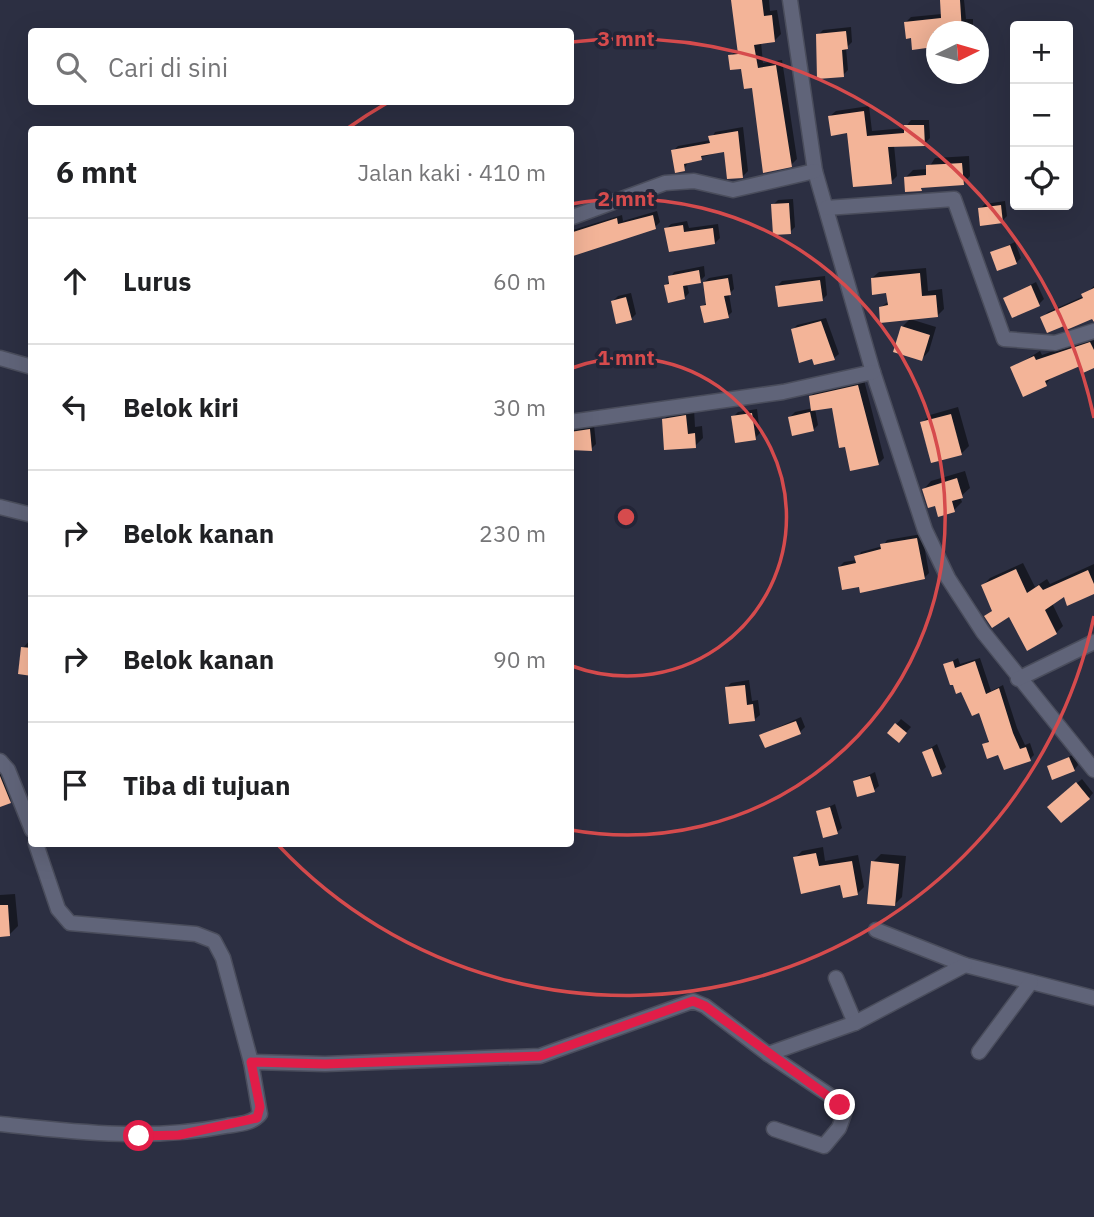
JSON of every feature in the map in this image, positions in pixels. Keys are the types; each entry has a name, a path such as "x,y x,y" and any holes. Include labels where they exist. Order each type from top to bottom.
{"street":[{"path":"790,0 815,171 873,372 925,530 948,578 1018,679 1094,770"},
{"path":"574,217 665,183 694,181 733,190 815,171"},
{"path":"826,208 954,199 1004,339 1055,343 1094,331"},
{"path":"0,358 28,366"},
{"path":"574,421 783,392 873,372"},
{"path":"0,507 28,514"},
{"path":"1018,679 1094,642"},
{"path":"0,761 8,770 28,820"},
{"path":"0,1124 139,1136 179,1135 249,1122 257,1118 260,1107 251,1062 223,958 214,941 197,934 70,923 58,909 37,847"},
{"path":"876,930 965,965 1094,998"},
{"path":"768,1054 855,1023 965,965"},
{"path":"836,978 855,1023"},
{"path":"979,1052 1031,982"},
{"path":"251,1062 325,1064 540,1056 693,1001 705,1006 835,1100 844,1114 839,1128 824,1146 774,1129"}],"building":[{"path":"731,0 762,0 764,16 772,15 775,42 754,45 758,68 776,65 792,167 763,173 752,88 744,89 741,69 730,70 728,55 738,54"},
{"path":"940,0 960,0 961,21 926,21 926,48 912,50 911,38 906,39 904,22 941,18"},
{"path":"846,31 848,49 842,50 844,77 817,79 816,34"},
{"path":"864,111 867,136 904,133 904,125 924,125 925,146 888,147 892,184 853,187 847,133 831,136 828,116"},
{"path":"738,131 743,178 727,179 724,152 701,156 702,160 684,164 685,171 675,173 671,150 710,143 708,136"},
{"path":"962,163 964,185 905,192 904,177 926,175 926,165"},
{"path":"789,203 791,234 773,235 771,204"},
{"path":"1001,205 1003,223 980,226 978,208"},
{"path":"653,215 656,229 574,256 574,232 617,218 618,224"},
{"path":"683,225 684,232 713,228 715,244 669,252 664,228"},
{"path":"1010,245 1017,264 997,271 990,252"},
{"path":"699,270 701,283 683,286 685,299 668,303 664,285 669,284 668,276"},
{"path":"920,273 922,296 936,295 938,317 880,323 879,307 888,305 886,293 872,295 871,278"},
{"path":"728,278 731,295 724,296 729,318 704,323 700,306 706,305 703,282"},
{"path":"820,280 823,301 778,307 775,286"},
{"path":"1031,285 1040,306 1012,318 1003,298"},
{"path":"1094,288 1094,322 1092,319 1066,330 1064,326 1047,333 1040,317 1083,298 1081,294"},
{"path":"626,297 632,320 616,324 611,301"},
{"path":"821,321 835,360 814,365 812,359 799,363 791,329"},
{"path":"901,326 930,335 922,361 893,352"},
{"path":"1090,342 1094,350 1094,368 1083,373 1080,366 1045,381 1047,386 1023,397 1010,367 1034,356 1036,360"},
{"path":"858,385 879,465 850,471 845,447 839,448 832,408 811,411 809,396"},
{"path":"810,412 814,431 792,436 788,417"},
{"path":"752,413 756,440 735,443 731,416"},
{"path":"951,414 962,455 931,463 920,422"},
{"path":"686,415 688,434 695,433 696,448 664,450 662,419"},
{"path":"590,429 592,451 574,450 574,431"},
{"path":"957,478 963,498 952,501 955,512 938,517 935,506 928,508 922,489"},
{"path":"917,538 925,579 860,593 859,587 842,590 838,567 856,563 854,556 881,549 880,544"},
{"path":"1016,569 1027,593 1039,585 1043,590 1088,570 1094,584 1094,594 1067,606 1064,597 1045,610 1057,634 1027,651 1009,617 992,628 984,616 992,611 981,585"},
{"path":"21,647 28,648 28,675 18,674"},
{"path":"953,661 955,668 975,661 986,694 999,688 1020,749 1026,747 1031,761 1004,770 998,755 987,759 982,744 989,742 979,713 972,716 961,692 956,694 953,685 950,685 943,664"},
{"path":"745,685 747,705 753,704 755,721 729,724 725,687"},
{"path":"796,721 801,734 765,748 759,735"},
{"path":"895,723 907,733 899,743 887,733"},
{"path":"932,748 942,774 932,777 922,752"},
{"path":"1069,757 1075,771 1052,780 1047,766"},
{"path":"0,776 11,803 0,807"},
{"path":"870,776 875,792 857,797 853,781"},
{"path":"1076,782 1090,799 1061,823 1047,807"},
{"path":"830,807 838,834 823,838 816,811"},
{"path":"816,853 819,866 852,861 858,895 843,898 840,885 801,894 793,857"},
{"path":"871,861 899,864 895,906 867,904"},
{"path":"0,905 8,905 10,936 0,937"}],"route":[{"path":"139,1136 179,1135 249,1122 257,1118 260,1107 251,1062 325,1064 540,1056 693,1001 705,1006 840,1105"}]}
